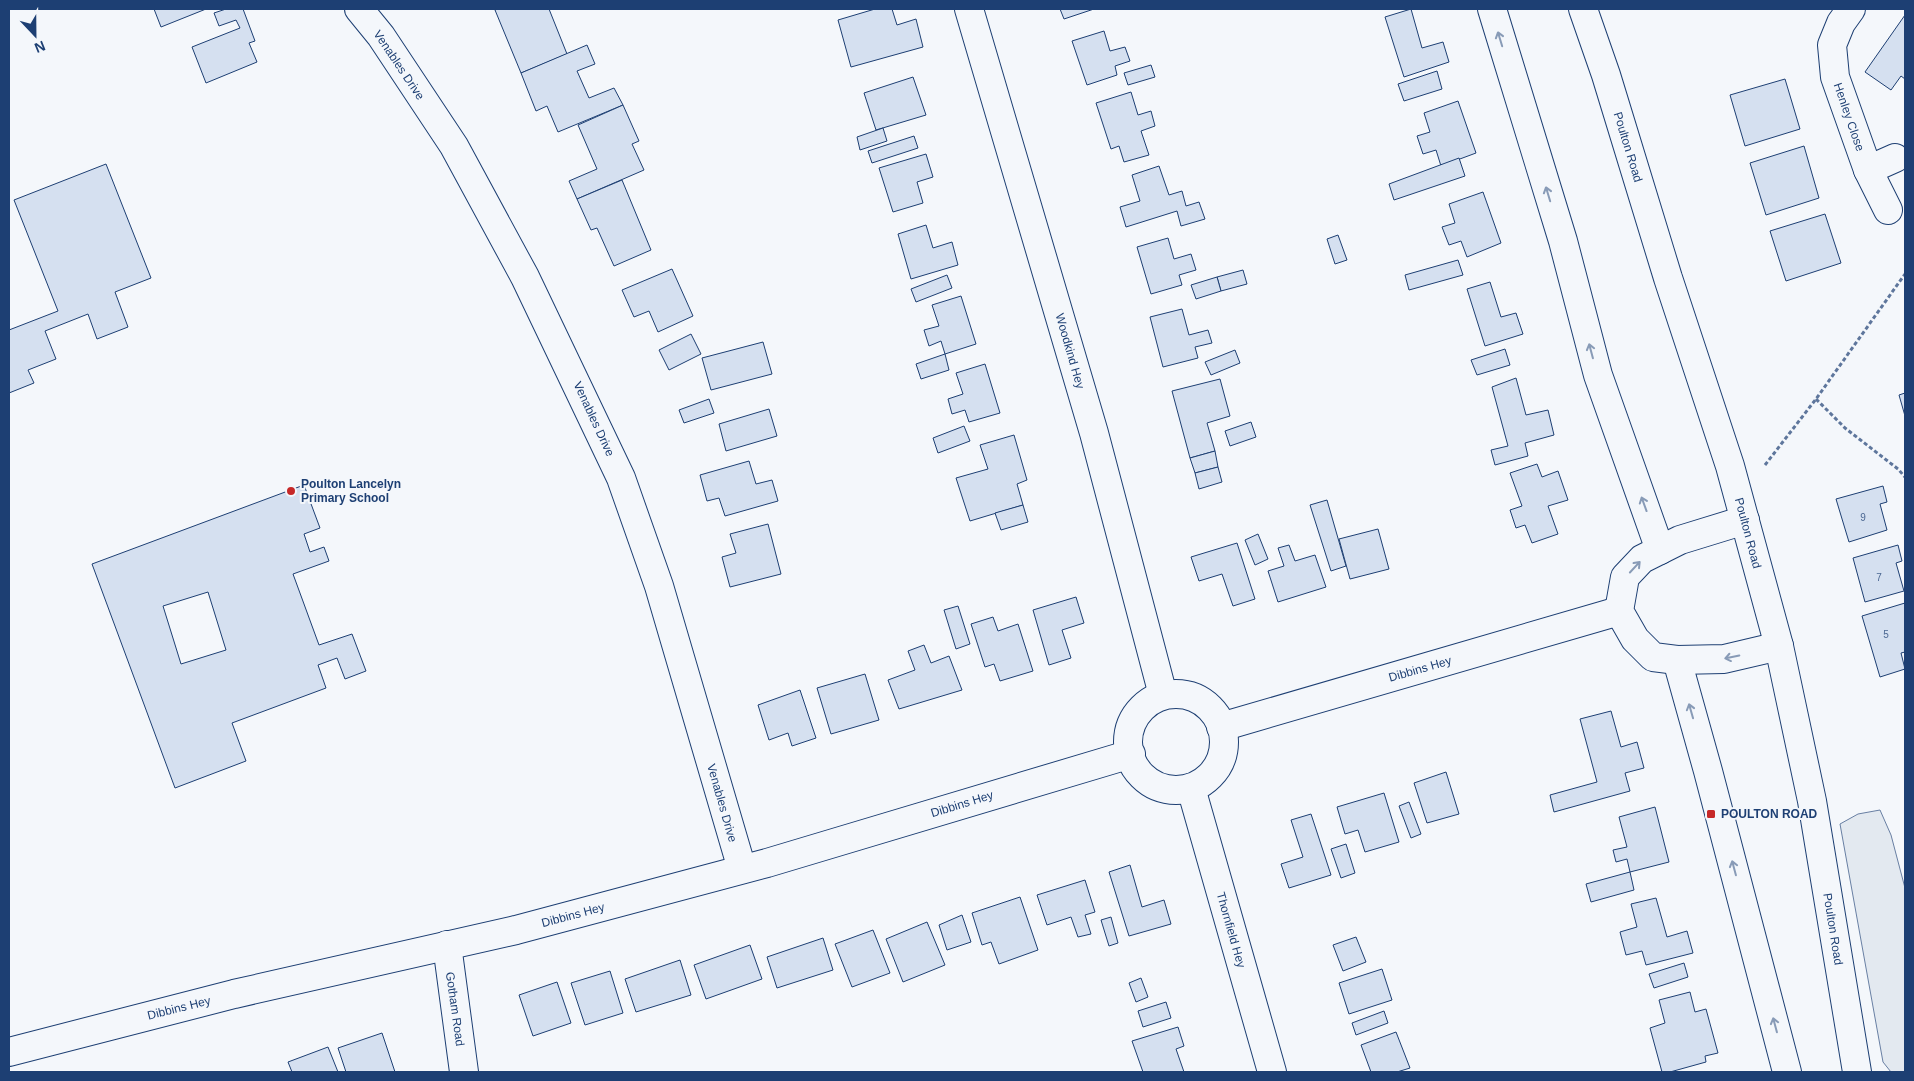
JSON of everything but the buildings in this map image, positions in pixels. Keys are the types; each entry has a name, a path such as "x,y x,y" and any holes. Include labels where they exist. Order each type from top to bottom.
{"street":[{"name":"Venables Drive","path":"359,9 381,36 454,146 525,277 621,478 659,586 742,869"},
{"name":"Woodkind Hey","path":"969,9 1094,433 1163,695"},
{"path":"1492,9 1563,242 1598,376 1660,550"},
{"name":"Poulton Road","path":"1583,9 1606,75 1668,278 1730,466 1779,646 1812,801 1856,1072"},
{"name":"Henley Close","path":"1851,9 1841,23 1832,46 1835,76 1868,170 1888,210"},
{"path":"1868,170 1895,158"},
{"path":"1742,509 1642,559 1625,577 1619,611 1635,639 1653,657 1677,660 1724,659 1779,646"},
{"name":"Dibbins Hey","path":"1221,727 1619,611"},
{"path":"1677,660 1787,1072"},
{"path":"1163,695 1191,696 1208,705 1215,713 1221,727 1225,744 1220,762 1207,779 1191,788 1160,788 1144,778 1134,764 1128,743 1131,724 1141,709 1163,695"},
{"name":"Dibbins Hey","path":"9,1052 234,994 516,930 742,869 1131,754"},
{"name":"Thornfield Hey","path":"1191,788 1272,1072"},
{"name":"Gotham Road","path":"447,945 464,1072"}],"path":[{"path":"1742,509 1816,399 1905,274"},
{"path":"1816,399 1845,428 1898,469 1905,478"}],"shaded area":[{"path":"1880,810 1891,835 1905,888 1905,1072 1891,1072 1883,1062 1840,824 1858,814"}],"place":[{"name":"Poulton Lancelyn Primary School","path":"291,491"},
{"name":"POULTON ROAD","path":"1711,814"}]}
